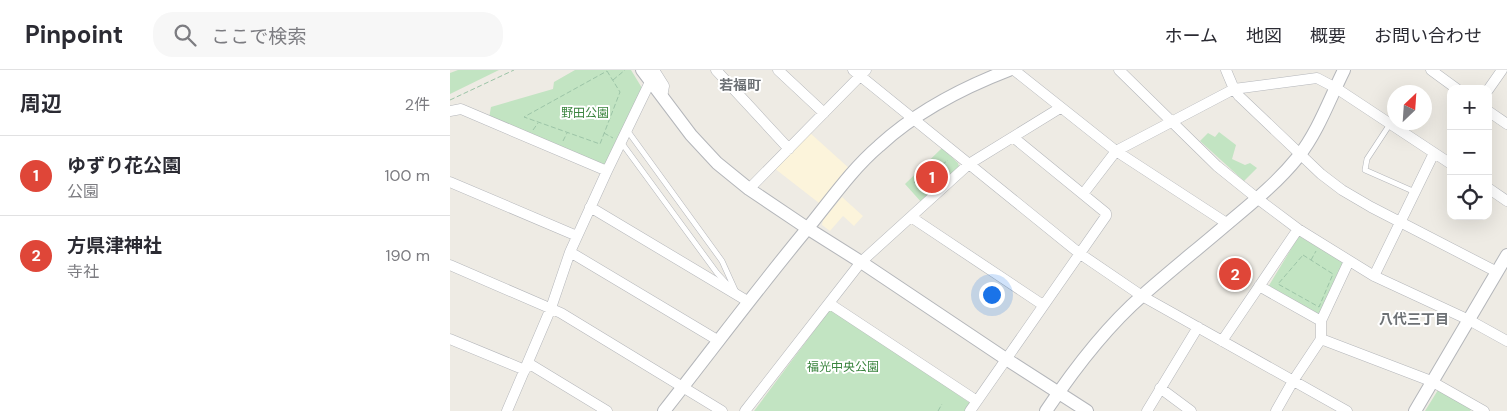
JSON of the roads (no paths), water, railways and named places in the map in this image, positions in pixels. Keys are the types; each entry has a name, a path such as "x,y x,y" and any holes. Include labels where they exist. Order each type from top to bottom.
{"street":[{"path":"642,70 652,76 662,97 691,135 717,163 750,189 1086,411"},
{"path":"716,70 789,149"},
{"path":"778,70 824,113"},
{"path":"664,411 719,341 743,299 807,228 863,160 879,145 937,103 1009,70"},
{"path":"1014,70 1116,151 1228,224"},
{"path":"1119,70 1170,122 1218,166 1298,229 1374,276 1469,320 1507,341"},
{"path":"1226,70 1239,96 1300,155 1342,190 1497,272"},
{"path":"1046,411 1093,346 1114,322 1142,296 1258,199 1283,175 1300,155 1344,70"},
{"path":"1431,70 1452,85"},
{"path":"1492,85 1502,70"},
{"path":"750,189 824,113 860,72 914,119 1079,254 1142,296 1346,411"},
{"path":"508,411 551,308 570,252 652,76"},
{"path":"1083,194 1116,151 1234,89 1317,78 1336,88 1387,122"},
{"path":"745,411 861,262 969,164 1060,108"},
{"path":"450,111 461,110 607,170"},
{"path":"1492,114 1507,124"},
{"path":"1399,130 1447,161"},
{"path":"970,411 1106,216 1106,213 1013,137"},
{"path":"1374,276 1434,153"},
{"path":"450,182 577,236"},
{"path":"1492,191 1507,201"},
{"path":"590,206 743,299"},
{"path":"911,217 1043,305"},
{"path":"1222,341 1298,229"},
{"path":"570,252 719,341"},
{"path":"1415,411 1507,257"},
{"path":"1276,411 1321,339 1321,321 1348,260"},
{"path":"450,265 551,308 722,411"},
{"path":"1260,286 1321,321"},
{"path":"830,304 977,401"},
{"path":"1147,411 1198,327"},
{"path":"450,339 526,367 607,411"},
{"path":"1321,339 1432,381 1484,411"},
{"path":"1160,388 1190,411"}],"lane":[{"path":"627,129 722,261 743,299"},
{"path":"1387,129 1367,159 1365,170 1415,192"},
{"path":"621,142 717,274 743,299"}],"place":[{"name":"ゆずり花公園","path":"932,177"},
{"name":"方県津神社","path":"1235,274"}],"district":[{"name":"若福町","path":"740,85"},
{"name":"八代三丁目","path":"1414,319"}],"park label":[{"name":"野田公園","path":"585,113"},
{"name":"福光中央公園","path":"843,367"}]}
